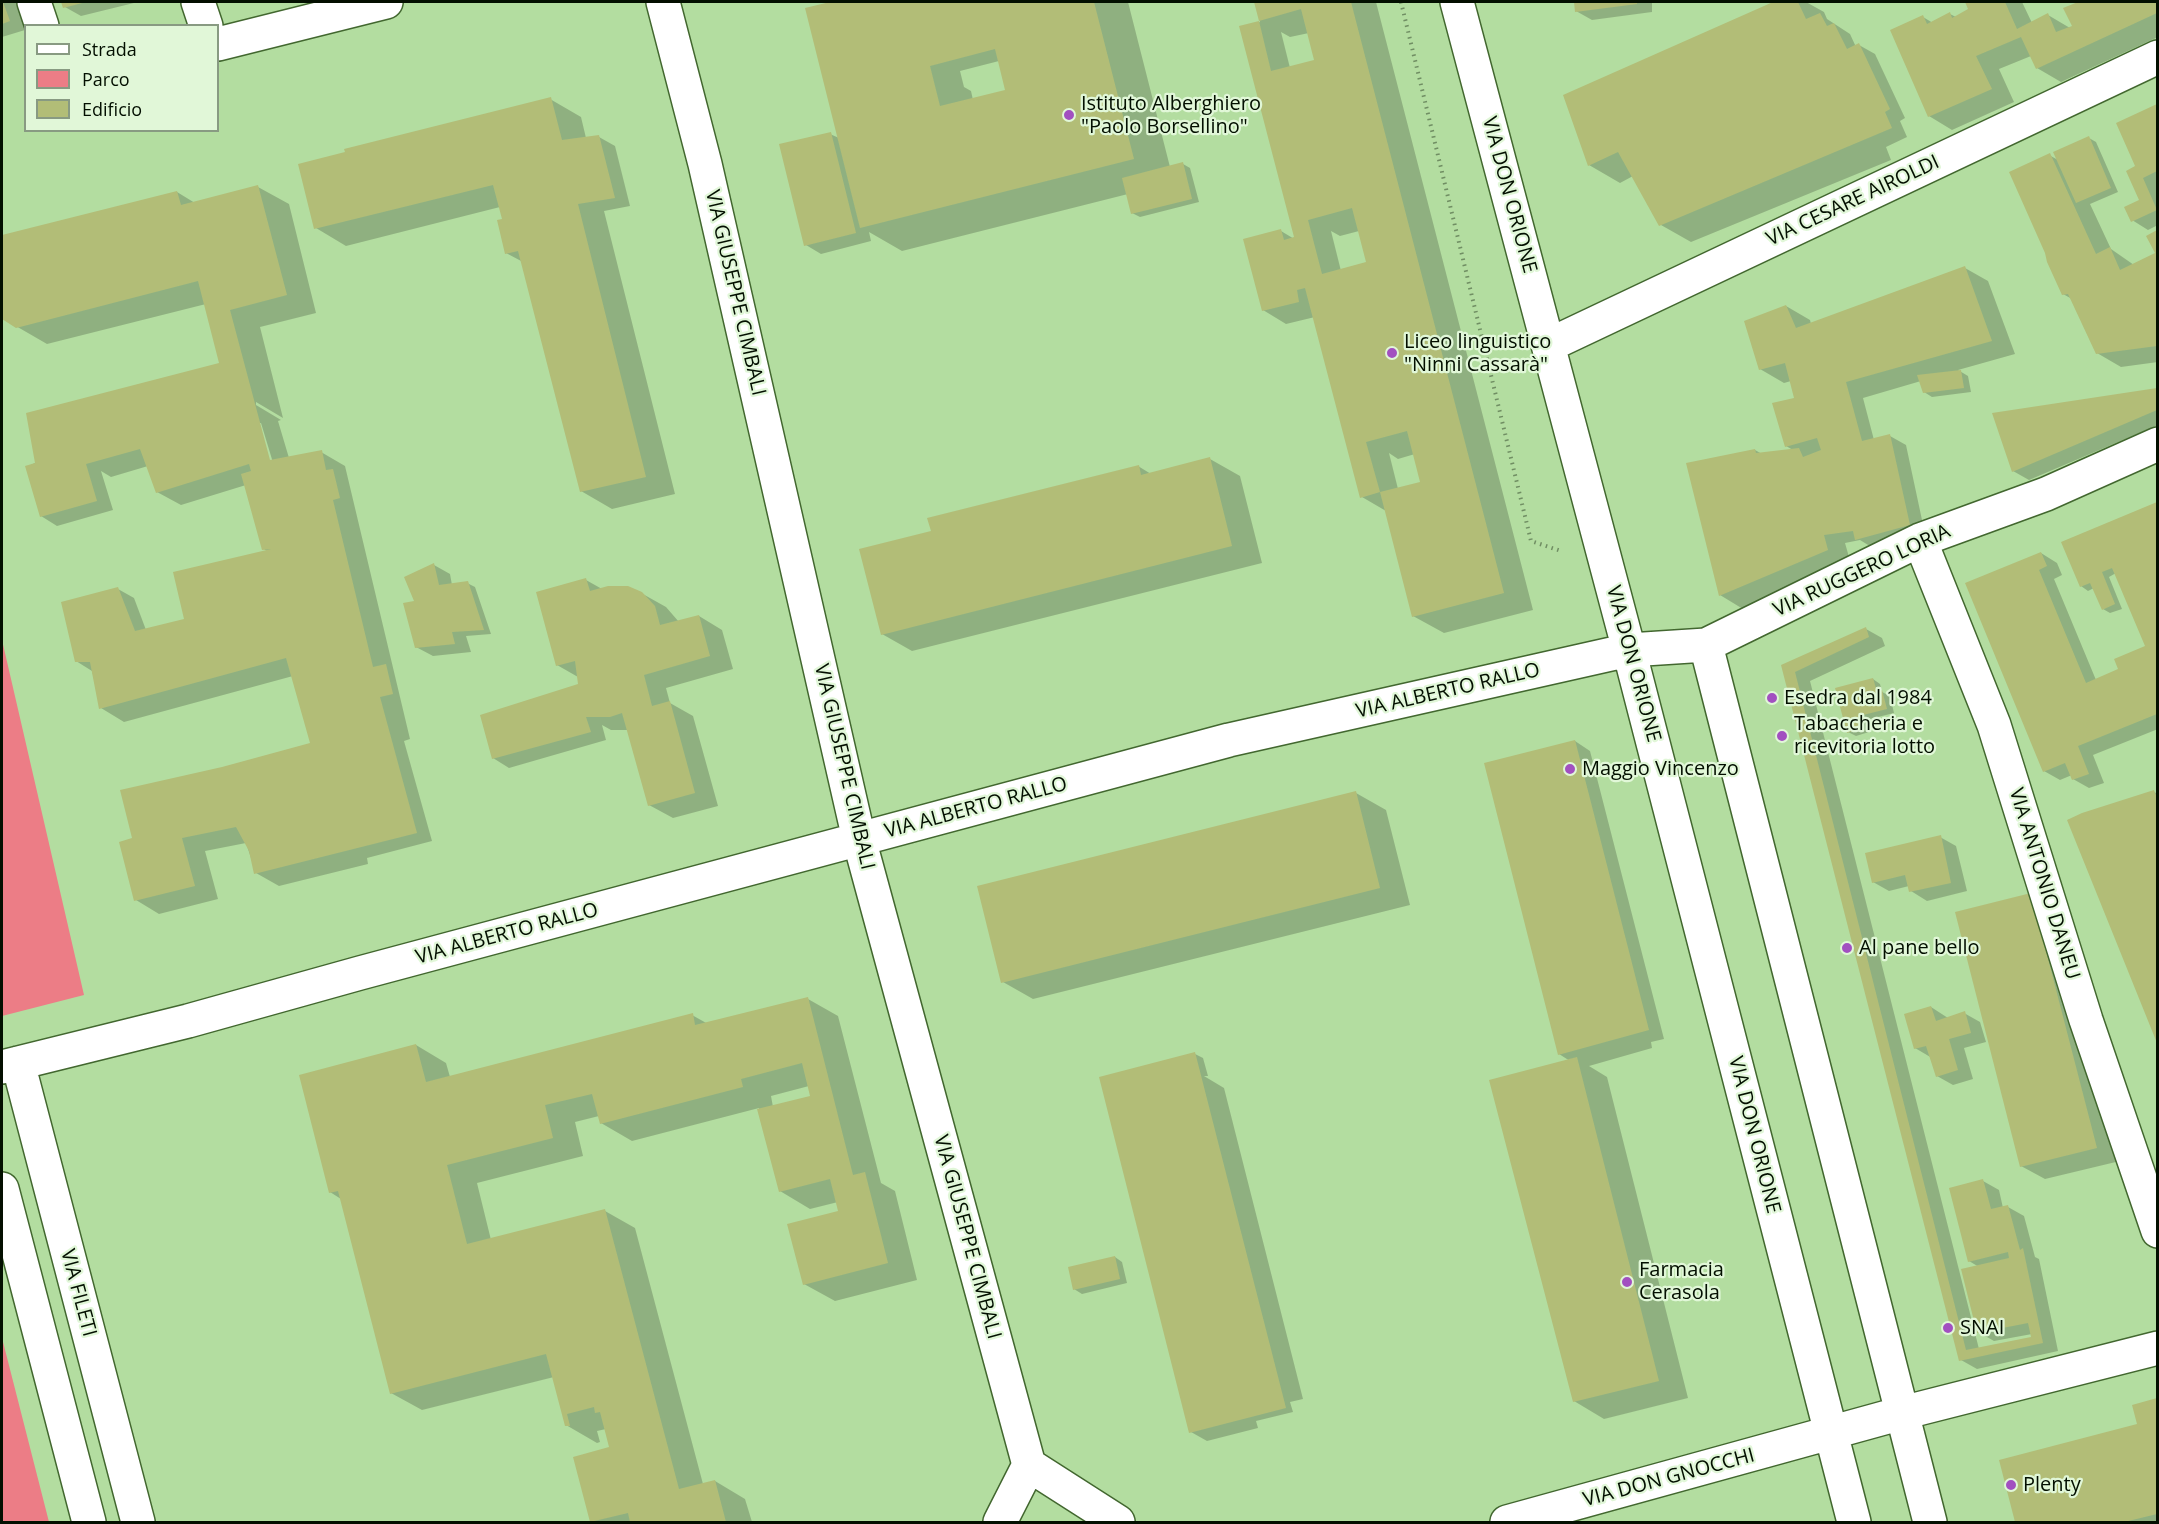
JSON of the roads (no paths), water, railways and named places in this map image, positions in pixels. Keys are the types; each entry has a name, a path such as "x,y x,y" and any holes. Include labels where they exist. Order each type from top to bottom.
{"street":[{"path":"34,2 41,24"},
{"path":"198,2 205,24"},
{"path":"219,44 386,2"},
{"name":"VIA GIUSEPPE CIMBALI","path":"663,2 705,164 859,839 1029,1465"},
{"name":"VIA DON ORIONE","path":"1456,2 1629,650 1854,1522"},
{"name":"VIA CESARE AIROLDI","path":"1549,345 2157,57"},
{"name":"VIA RUGGERO LORIA","path":"1629,650 1706,645 1920,540 2046,494 2157,444"},
{"name":"VIA ANTONIO DANEU","path":"1920,540 1994,725 2086,1020 2157,1231"},
{"path":"1706,645 1930,1522"},
{"name":"VIA ALBERTO RALLO","path":"188,1021 1229,740 1629,650"},
{"name":"VIA FILETI","path":"138,1522 10,1065 188,1021"},
{"path":"2,1189 89,1522"},
{"path":"1831,1433 2157,1348"},
{"name":"VIA DON GNOCCHI","path":"1507,1522 1831,1433"},
{"path":"1000,1522 1029,1465 1118,1522"}],"place":[{"name":"Istituto Alberghiero \"Paolo Borsellino\"","path":"1069,115"},
{"name":"Liceo linguistico \"Ninni Cassarà\"","path":"1392,353"},
{"name":"Esedra dal 1984","path":"1772,698"},
{"name":"Tabaccheria e ricevitoria lotto","path":"1782,736"},
{"name":"Maggio Vincenzo","path":"1570,769"},
{"name":"Al pane bello","path":"1847,948"},
{"name":"Farmacia Cerasola","path":"1627,1282"},
{"name":"SNAI","path":"1948,1328"},
{"name":"Plenty","path":"2011,1485"}]}
